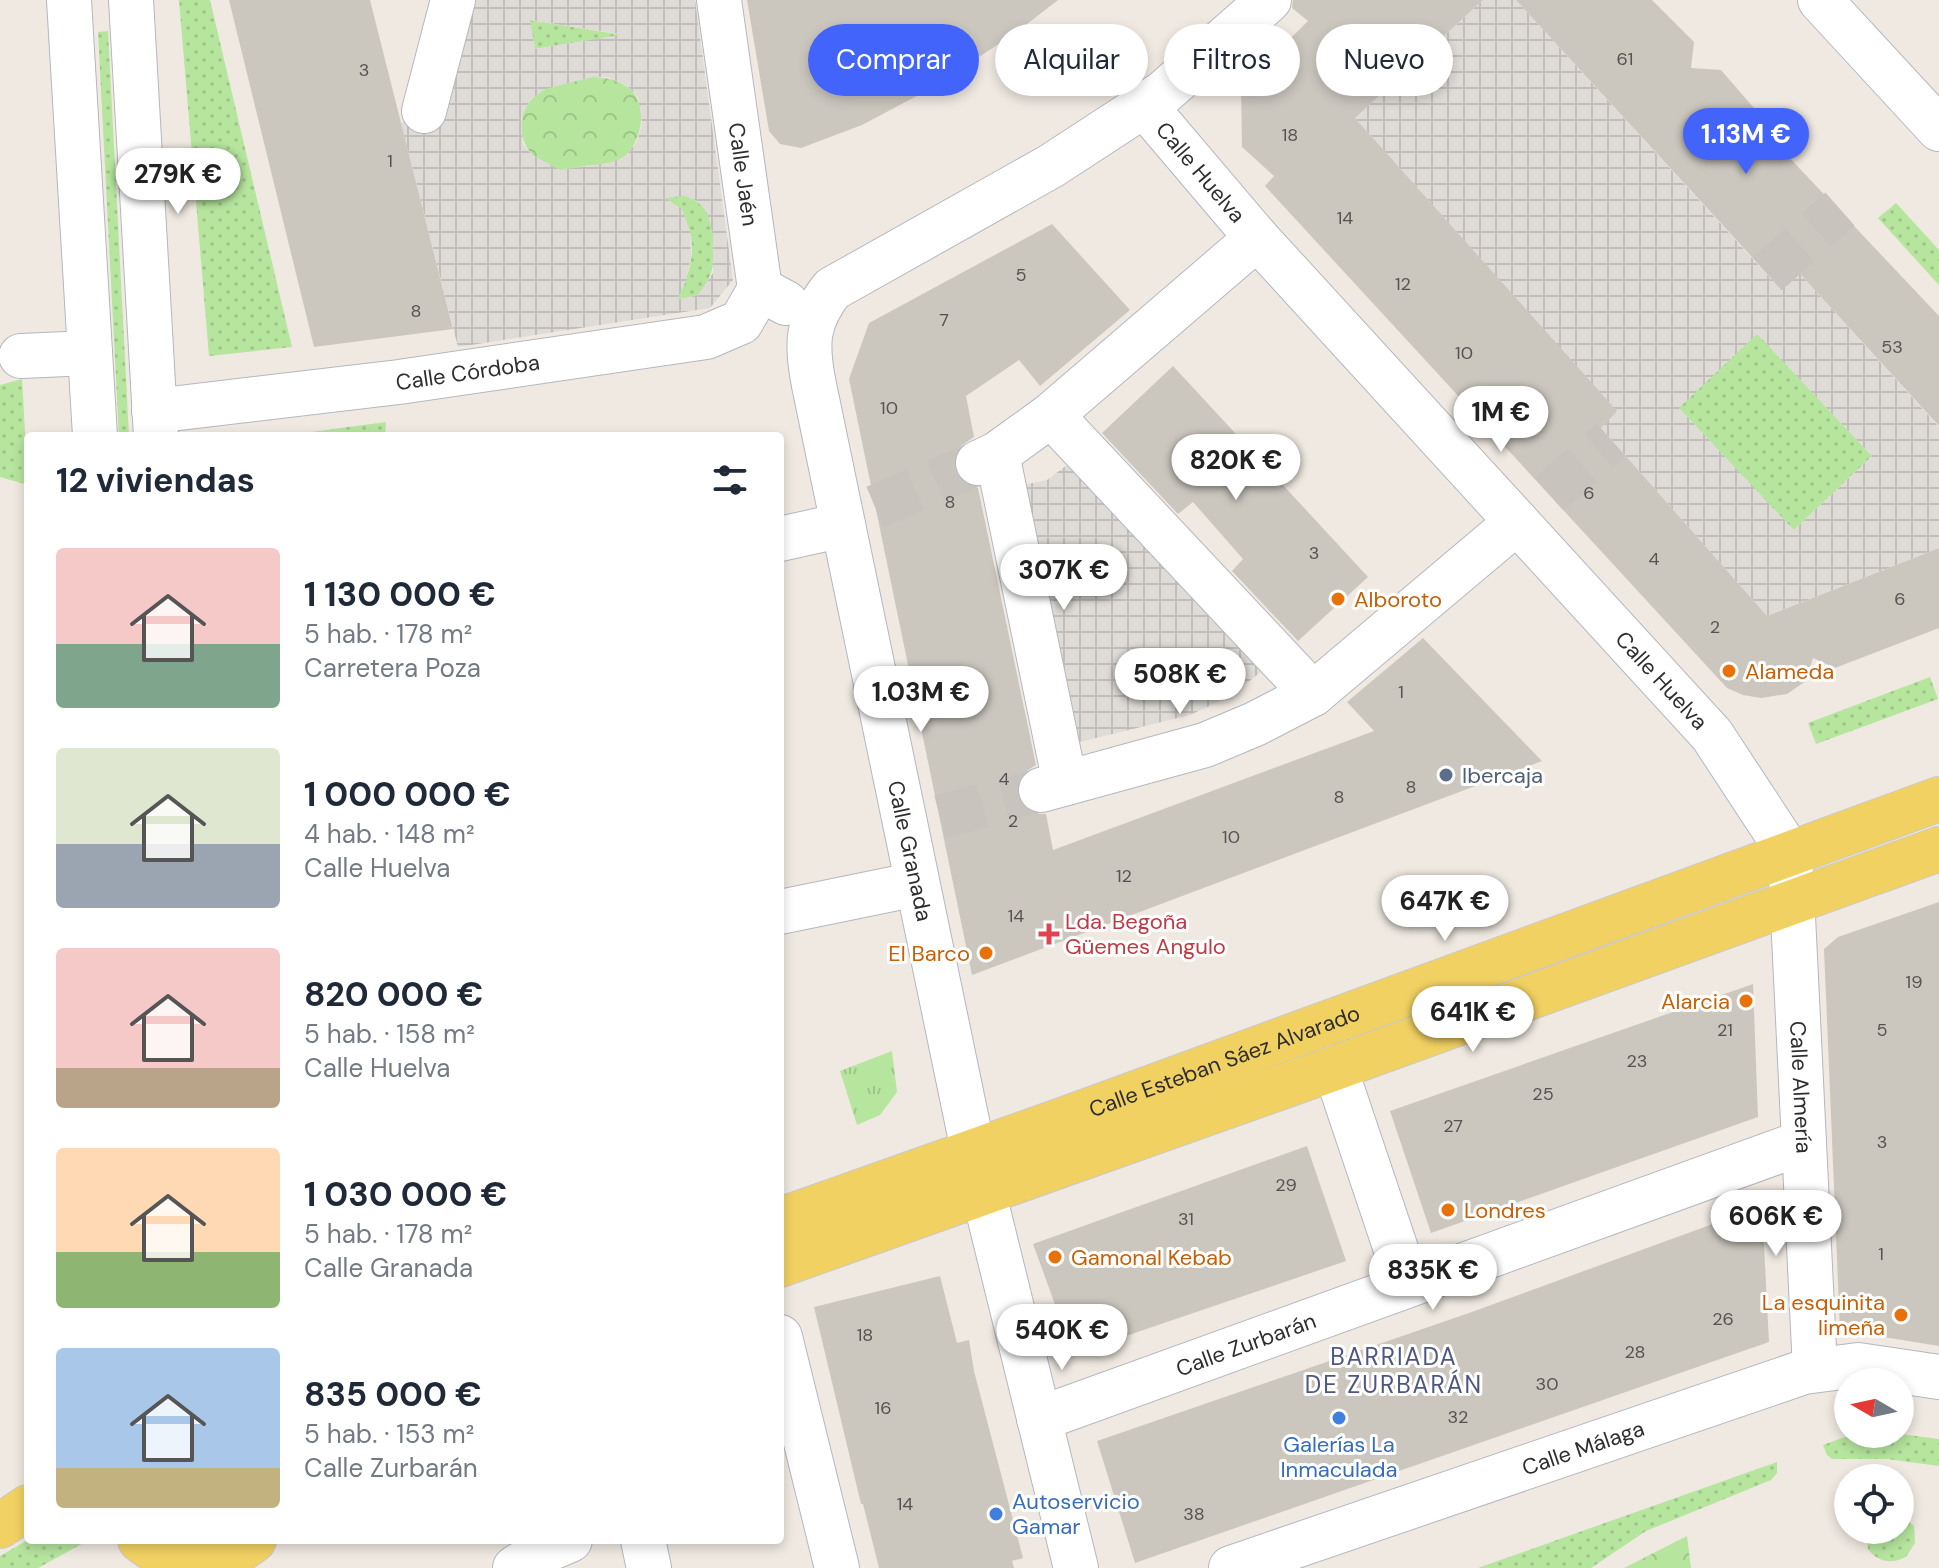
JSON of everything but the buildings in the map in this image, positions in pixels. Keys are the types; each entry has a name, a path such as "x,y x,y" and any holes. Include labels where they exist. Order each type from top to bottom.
{"main road":[{"name":"Calle Esteban Sáez Alvarado","path":"784,1219 1939,799"},
{"name":"Calle Esteban Sáez Alvarado","path":"784,1264 1939,849"},
{"path":"0,1526 24,1510"},
{"path":"148,1557 212,1562 229,1557 248,1544"},
{"path":"258,1568 263,1544"}],"street":[{"path":"69,0 95,432"},
{"path":"131,0 155,423"},
{"path":"424,111 453,0"},
{"name":"Calle Jaén","path":"719,0 760,289"},
{"path":"760,289 814,316 832,289 1051,166 1163,93 1269,0"},
{"path":"1820,0 1939,129"},
{"name":"Calle Huelva","path":"1144,105 1257,238 1712,735 1790,854"},
{"name":"Calle Huelva","path":"1257,238 1051,415 988,459 1053,787 1205,745 1313,694 1517,522"},
{"name":"Calle Córdoba","path":"155,423 399,382 706,337 741,322 760,289"},
{"name":"Calle Granada","path":"814,316 808,339 808,358 853,516 923,821 917,884 982,1193 1076,1568"},
{"path":"21,356 90,353"},
{"path":"1051,415 1313,694"},
{"path":"784,538 853,516"},
{"name":"Calle Almería","path":"1790,854 1815,1370"},
{"path":"784,911 917,884"},
{"path":"1335,1068 1408,1285"},
{"name":"Calle Zurbarán","path":"1039,1419 1804,1142"},
{"name":"Calle Málaga","path":"1231,1568 1768,1382 1815,1370 1876,1366 1939,1377"},
{"path":"784,1370 795,1459 837,1568"},
{"path":"515,1568 561,1544"},
{"path":"644,1544 649,1568"}],"green space":[{"path":"179,0 210,0 292,347 209,356"},
{"path":"529,20 623,35 535,49"},
{"path":"108,31 129,432 119,432 98,32"},
{"path":"592,77 626,86 638,100 641,122 633,145 616,161 563,170 546,165 534,157 522,134 525,109 545,89"},
{"path":"685,195 702,206 711,220 715,254 709,277 698,295 676,300 689,268 692,242 686,224 663,198"},
{"path":"1896,203 1939,250 1939,285 1878,218"},
{"path":"1757,333 1872,456 1793,531 1678,407"},
{"path":"22,379 24,484 0,477 0,385"},
{"path":"386,422 385,432 311,432"},
{"path":"1930,677 1938,699 1816,744 1808,723"},
{"path":"892,1051 897,1092 880,1115 857,1125 840,1071"},
{"path":"1914,1436 1939,1439 1939,1466 1887,1459 1832,1459 1823,1445 1834,1441 1834,1448 1914,1448"},
{"path":"1777,1462 1777,1473 1771,1480 1646,1531 1591,1568 1478,1568"},
{"path":"1914,1526 1915,1543 1906,1557 1895,1561 1881,1560 1868,1549 1867,1544 1914,1544"},
{"path":"1687,1536 1691,1568 1624,1568"},
{"path":"24,1542 82,1544 38,1568 0,1568 0,1556"}],"shaded area":[{"path":"473,0 695,0 733,280 710,308 458,347 401,123 442,101","holes":["530,20 619,34 620,35 535,49","592,77 608,77 626,85 638,97 642,123 637,141 622,158 609,163 560,170 532,155 523,144 521,118 530,100 545,89","685,196 697,201 707,212 713,234 713,273 698,295 677,300 686,281 691,257 690,231 682,209 665,198"]},
{"path":"1483,0 1516,0 1772,280 1791,264 1939,427 1939,548 1767,616 1601,428 1616,411 1355,118 1379,96 1453,96 1453,28","holes":["1757,334 1872,456 1794,530 1679,408"]},
{"path":"1071,462 1266,668 1229,697 1190,715 1076,743 1023,485 1047,480"}],"tunnel":[{"path":"1767,274 1840,209"},
{"path":"1549,494 1611,440"},
{"path":"875,507 978,463"},
{"path":"940,817 1041,790"}],"place":[{"name":"Alboroto","path":"1338,599"},
{"name":"Alameda","path":"1729,671"},
{"name":"Ibercaja","path":"1446,775"},
{"name":"Lda. Begoña Güemes Angulo","path":"1049,934"},
{"name":"El Barco","path":"986,953"},
{"name":"Alarcia","path":"1746,1001"},
{"name":"Londres","path":"1448,1210"},
{"name":"Gamonal Kebab","path":"1055,1257"},
{"name":"La esquinita limeña","path":"1901,1315"},
{"name":"Galerías La Inmaculada","path":"1339,1418"},
{"name":"Autoservicio Gamar","path":"996,1514"}],"district":[{"name":"BARRIADA DE ZURBARÁN","path":"1394,1370"}]}
